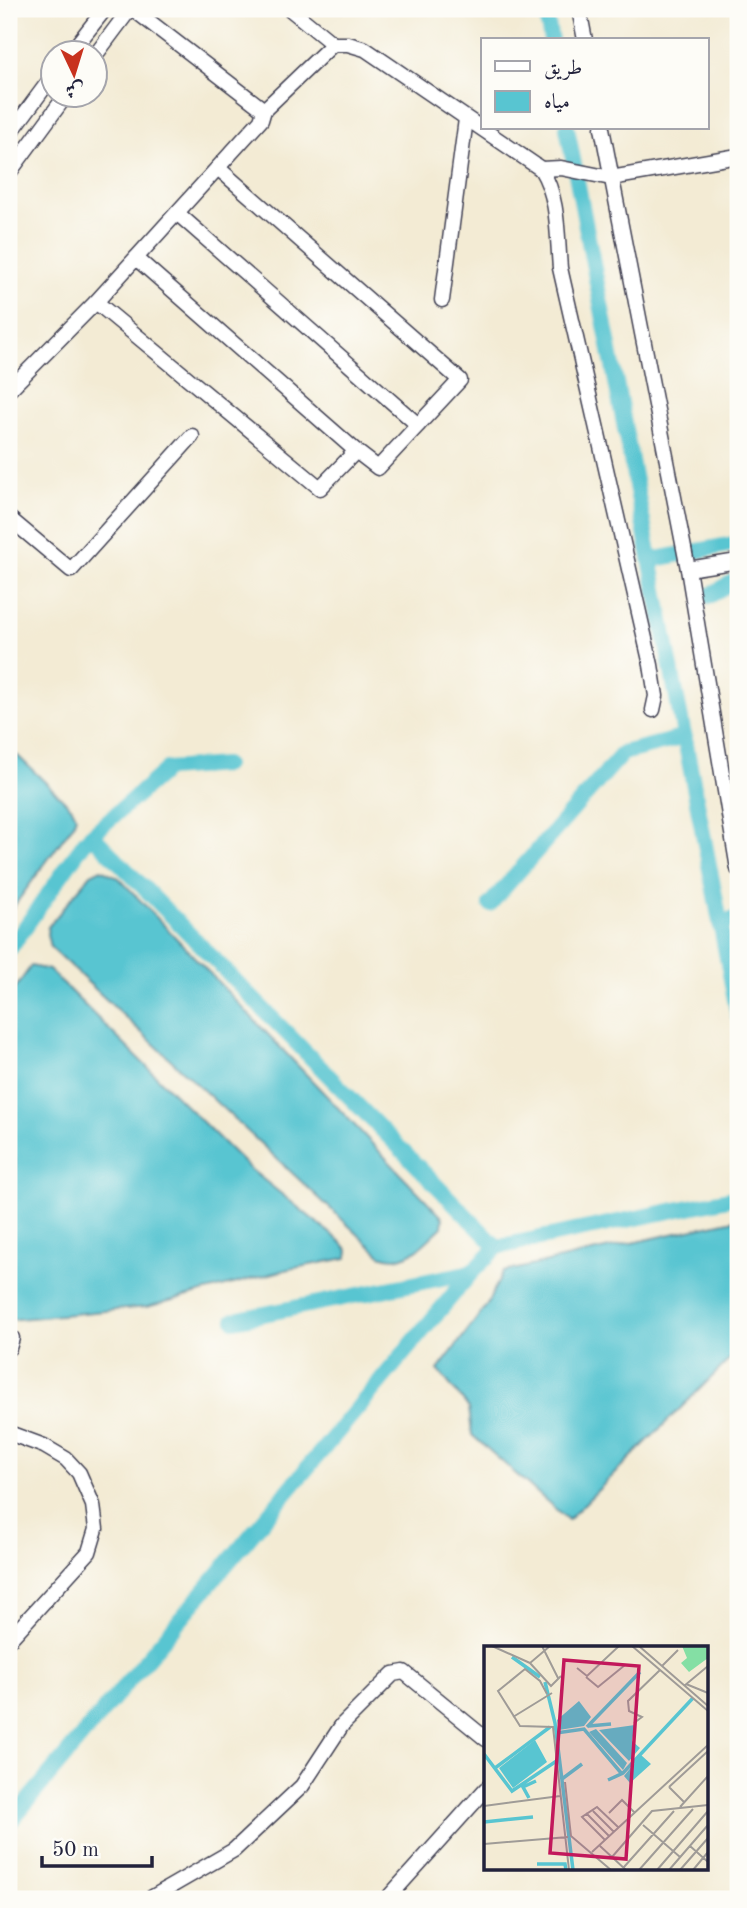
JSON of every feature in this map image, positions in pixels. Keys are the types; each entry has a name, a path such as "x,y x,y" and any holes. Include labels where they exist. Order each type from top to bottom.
{"street":[{"path":"82,38 105,9"},
{"path":"108,39 132,9 264,110"},
{"path":"290,9 333,44 348,44 365,49 481,129"},
{"path":"579,9 585,38"},
{"path":"9,390 96,302 261,120 264,110 333,44"},
{"path":"9,135 38,96"},
{"path":"9,173 57,108"},
{"path":"442,300 466,119"},
{"path":"482,130 541,169 550,183 555,206 560,268 651,665 656,696 653,710"},
{"path":"601,130 688,569 738,869"},
{"path":"541,169 561,168 611,178 738,156"},
{"path":"136,258 378,468 460,380 218,168"},
{"path":"177,213 418,425"},
{"path":"96,302 320,488 356,451"},
{"path":"9,518 71,570 191,436"},
{"path":"688,569 738,561"},
{"path":"9,1433 44,1446 66,1459 79,1473 93,1505 96,1529 89,1552 9,1640"},
{"path":"149,1899 234,1850 302,1786 342,1725 393,1675 404,1672 484,1737"},
{"path":"387,1899 484,1790"}],"water":[{"path":"9,752 18,756 72,808 76,816 73,825 9,913"},
{"path":"101,869 119,878 443,1218 442,1227 421,1247 399,1258 380,1255 50,947 48,927 91,874"},
{"path":"31,966 49,970 249,1168 341,1242 348,1250 347,1258 289,1269 147,1307 9,1320 9,1186 15,1177 15,1159 9,1152 9,997"},
{"path":"738,1219 738,1351 568,1520 472,1435 469,1408 438,1370 486,1306 503,1272"}],"waterway":[{"path":"545,9 551,38"},
{"path":"567,130 738,1015"},
{"path":"651,560 738,543"},
{"path":"709,596 738,579"},
{"path":"490,904 623,753 685,737"},
{"path":"9,950 86,840 167,769 225,765"},
{"path":"92,835 497,1247 738,1197"},
{"path":"721,925 738,917"},
{"path":"234,1320 472,1272 497,1247"},
{"path":"9,1823 472,1272"}]}
